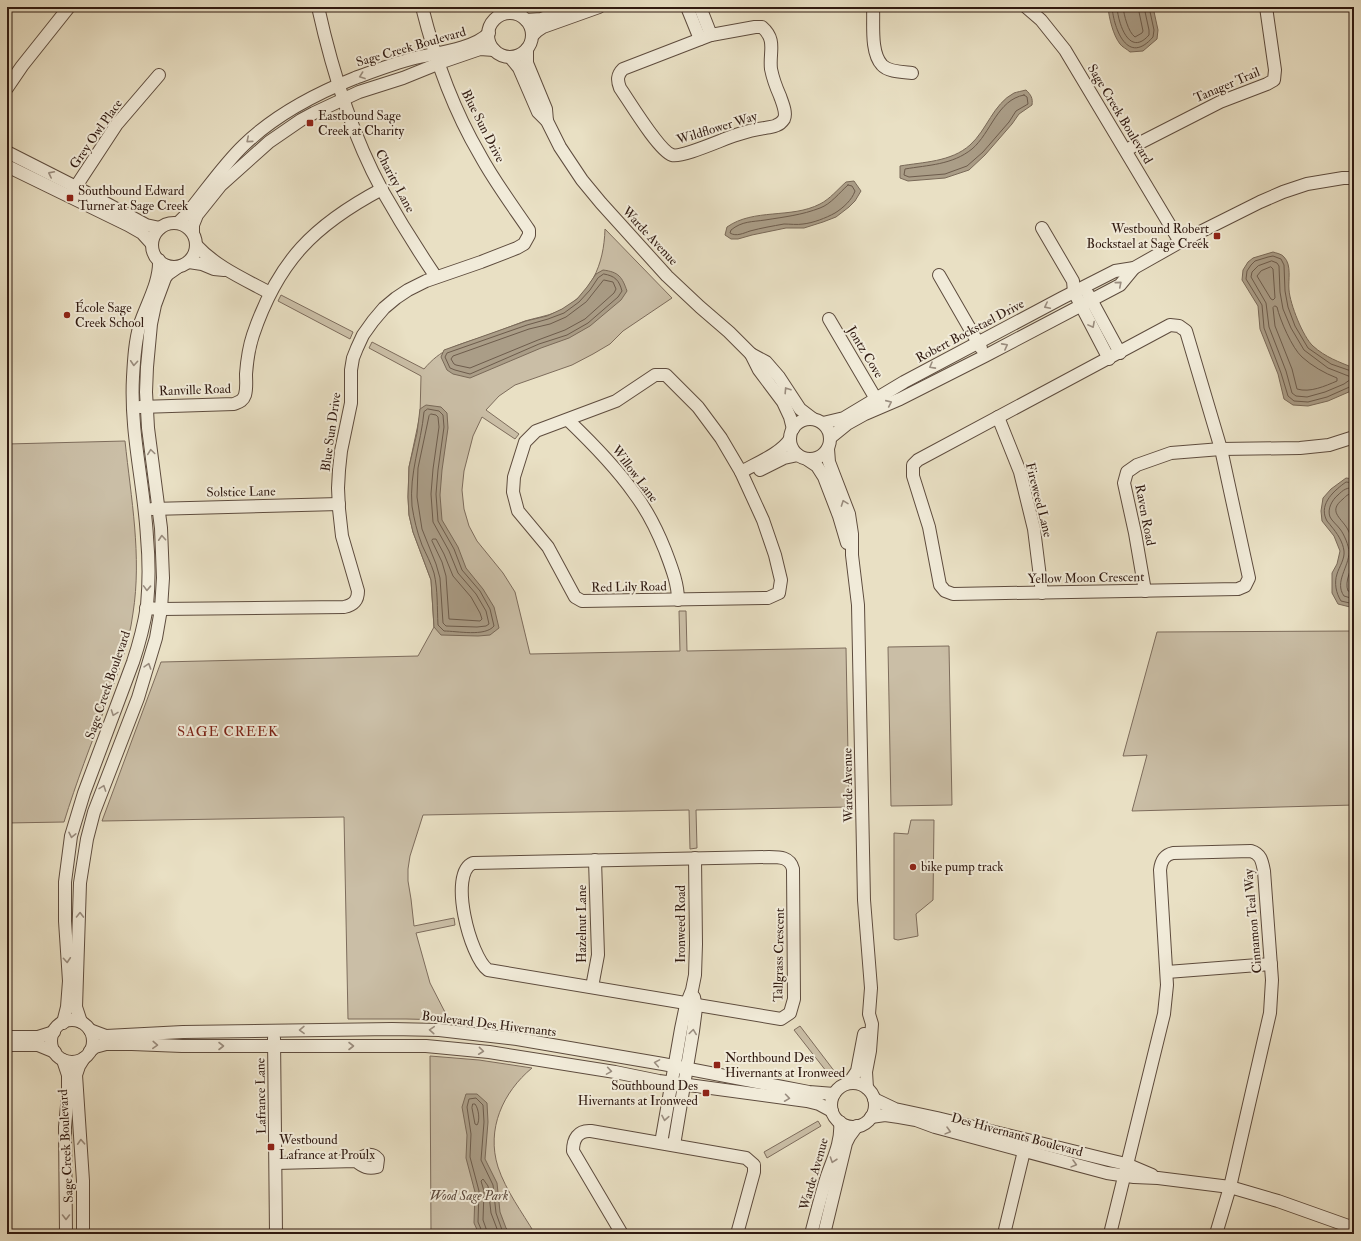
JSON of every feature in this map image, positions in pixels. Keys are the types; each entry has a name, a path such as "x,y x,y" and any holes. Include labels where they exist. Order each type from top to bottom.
{"street":[{"path":"7,88 22,66 69,7"},
{"name":"Charity Lane","path":"318,7 341,92 360,143 382,189 408,234 436,277"},
{"path":"422,7 437,58"},
{"path":"526,20 541,19 573,7"},
{"path":"532,36 531,28 526,20 516,14 504,14 494,20 491,24 489,33 491,45 494,50 503,56 510,57 521,54 527,49 532,36 543,27 599,7"},
{"path":"687,7 706,37"},
{"path":"700,7 706,37"},
{"path":"873,7 874,47 876,56 882,66 899,72 912,73"},
{"name":"Sage Creek Boulevard","path":"1026,7 1041,20 1065,50 1180,242"},
{"name":"Tanager Trail","path":"1126,150 1220,102 1274,80 1276,70 1266,7"},
{"name":"Wildflower Way","path":"755,27 762,27 767,32 772,40 771,68 784,111 784,118 779,125 750,131 724,139 689,153 678,156 672,155 664,150 657,142 620,88 618,74 623,68 706,37 755,27"},
{"name":"Sage Creek Boulevard","path":"437,58 477,42 489,33"},
{"name":"Sage Creek Boulevard","path":"178,223 186,216 230,160 244,145 293,108 341,92 398,63 437,58 480,49 494,50"},
{"name":"Warde Avenue","path":"527,49 527,63 546,109 547,121"},
{"name":"Warde Avenue","path":"510,57 519,68 538,112 547,121 560,147 600,203 667,276 751,354 766,362 800,410 818,421"},
{"name":"Blue Sun Drive","path":"146,608 350,606 358,597 358,591 342,536 339,504 339,470 350,413 351,370 353,358 363,335 384,308 408,290 436,277 517,248 524,244 529,235 529,230 496,181 470,138 454,103 437,58"},
{"name":"Grey Owl Place","path":"75,189 117,124 159,75"},
{"name":"Sage Creek Boulevard","path":"193,233 193,225 197,215 221,185 269,142 314,113 341,92"},
{"path":"7,152 146,226 160,228"},
{"path":"7,166 142,233 152,244 154,253 159,260 166,265 178,267"},
{"name":"Robert Bockstael Drive","path":"818,421 844,418 904,382 1077,286 1115,271 1134,268 1180,242 1260,202 1283,192 1321,181 1354,178"},
{"name":"Ranville Road","path":"133,407 234,404 239,402 246,390 246,374 252,339 270,293 288,263 304,244 320,229 350,207 382,189"},
{"path":"87,1055 92,1047 93,1038 76,1007 80,883 87,839 94,812 138,698 156,638 160,609 163,554 159,508 148,428 147,406 147,367 151,324 155,305 164,280 168,274 189,262 193,257 196,245 193,233 178,223 167,224 160,228 155,235 152,244"},
{"path":"1042,228 1077,286 1115,356"},
{"path":"196,245 226,270 270,293"},
{"name":"Sage Creek Boulevard","path":"63,1023 67,1007 69,981 65,921 65,882 72,836 84,793 133,662 139,643 146,608 148,558 144,509 136,454 133,379 136,342 142,319 158,276 159,260"},
{"path":"189,262 202,264 214,269 226,270"},
{"name":"Robert Bockstael Drive","path":"831,437 847,424 865,414 985,356 1120,285 1134,268"},
{"path":"939,275 985,356"},
{"name":"Jontz Cove","path":"829,319 876,399"},
{"name":"Yellow Moon Crescent","path":"1170,326 1179,326 1186,331 1221,450 1249,578 1245,586 1238,589 1145,591 953,594 945,592 940,585 929,528 912,476 913,465 918,460 1115,356 1170,326"},
{"name":"Warde Avenue","path":"751,354 759,370 783,402 790,417 791,434"},
{"name":"Red Lily Road","path":"655,375 666,375 698,407 721,438 743,475 762,520 775,556 781,580 779,592 768,598 582,601 575,597 548,547 518,511 513,492 514,477 525,442 536,431 616,401 655,375"},
{"name":"Fireweed Lane","path":"998,417 1020,472 1034,529 1042,593"},
{"path":"805,419 818,421 828,429 831,437 831,443 826,453 818,458 803,457 782,459 743,475 788,444 791,434 798,423 805,419"},
{"name":"Willow Lane","path":"568,420 603,454 635,494 656,529 678,589 678,600"},
{"path":"791,434 794,451 803,457"},
{"path":"1221,450 1300,448 1329,445 1354,437"},
{"name":"Warde Avenue","path":"828,449 829,462 849,514 852,534 852,555 856,578 864,900 871,988 869,1014 865,1023 857,1071 849,1083"},
{"name":"Raven Road","path":"1145,591 1135,533 1124,483 1126,472 1137,465 1171,453 1221,450"},
{"name":"Warde Avenue","path":"803,457 817,466 824,478 852,555"},
{"name":"Solstice Lane","path":"144,509 339,504"},
{"name":"Cinnamon Teal Way","path":"1110,1234 1164,1014 1167,972 1160,870 1164,857 1173,853 1250,851 1259,855 1264,871 1272,998 1268,1027 1230,1187 1216,1234"},
{"name":"Tallgrass Crescent","path":"777,857 785,858 789,861 793,869 795,979 793,1007 790,1013 781,1019 488,970 484,967 472,943 464,915 463,887 465,870 468,865 473,863 595,860 777,857"},
{"name":"Ironweed Road","path":"674,1145 693,1032 691,1004 696,963 695,858"},
{"name":"Hazelnut Lane","path":"592,987 598,955 595,860"},
{"path":"1167,972 1271,964"},
{"name":"Ironweed Road","path":"661,1143 674,1066 691,1004"},
{"name":"Warde Avenue","path":"867,1088 866,1072 870,1050 872,1024 869,1014"},
{"path":"7,1037 38,1037 54,1032 63,1023 70,1020 86,1026"},
{"name":"Boulevard Des Hivernants","path":"86,1026 106,1036 183,1032 274,1030 439,1030 517,1039 687,1068 809,1092 834,1094"},
{"name":"Lafrance Lane","path":"274,1030 276,1234"},
{"path":"54,1032 52,1040 59,1056"},
{"path":"7,1045 38,1045 72,1062 87,1055 96,1047 106,1044 182,1046 443,1047 514,1055 671,1082 807,1101 823,1105 832,1111"},
{"name":"Sage Creek Boulevard","path":"83,1234 83,1181 76,1075 79,1066 87,1055"},
{"name":"Sage Creek Boulevard","path":"59,1056 68,1075 65,1127 66,1234"},
{"path":"849,1083 856,1083 867,1088 874,1100 874,1108 871,1117 863,1124 857,1126 848,1126 840,1122 832,1111 834,1094 841,1087 849,1083"},
{"name":"Des Hivernants Boulevard","path":"874,1100 895,1109 937,1118 1125,1170 1134,1177 1158,1178 1230,1187 1278,1201 1354,1228"},
{"name":"Des Hivernants Boulevard","path":"871,1117 886,1115 916,1120 935,1127 1107,1173 1125,1170"},
{"name":"Warde Avenue","path":"811,1234 838,1143 840,1122"},
{"name":"Warde Avenue","path":"824,1234 846,1144 857,1126"},
{"path":"622,1234 573,1151 574,1140 577,1135 586,1131 746,1158 754,1165 753,1177 737,1234"},
{"path":"1004,1234 1024,1151"},
{"path":"276,1163 356,1161"}],"green space":[{"path":"605,229 672,298 623,331 610,344 572,365 515,385 499,396 486,410 519,434 515,439 482,417 473,436 464,471 462,490 464,509 469,526 477,541 503,573 515,592 530,654 680,651 679,611 686,611 687,651 846,648 849,807 696,810 697,848 690,849 689,810 423,815 410,856 408,881 414,926 454,918 455,925 416,933 430,983 449,1020 348,1019 344,817 102,821 161,662 418,656 434,627 431,580 413,532 409,515 408,497 409,467 420,415 421,376 369,348 372,342 424,369 436,357 456,346 525,321 557,312 579,297 593,278 602,255"},
{"path":"281,295 353,332 350,339 278,301"},
{"path":"125,441 135,527 136,570 133,613 129,637 122,660 64,822 7,823 7,444"},
{"path":"1354,631 1354,805 1132,811 1147,755 1123,756 1157,632"},
{"path":"949,646 952,805 891,806 888,647"},
{"name":"bike pump track","path":"911,820 934,820 933,900 916,914 918,936 898,940 894,939 894,833 908,834"},
{"path":"800,1026 835,1072 830,1076 794,1030"},
{"name":"Wood Sage Park","path":"430,1056 479,1060 532,1068 513,1088 505,1100 496,1125 494,1139 495,1153 501,1176 535,1234 431,1234"},
{"path":"818,1121 821,1126 767,1158 764,1152"}],"water":[{"path":"1108,7 1153,7 1158,30 1157,39 1143,51 1130,52 1121,45 1115,36 1110,21"},
{"path":"1026,90 1031,97 1032,105 1019,114 985,155 969,170 945,178 908,181 900,178 900,166 946,158 962,151 976,139 995,110 1007,98 1014,93"},
{"path":"854,181 861,191 855,201 836,217 804,228 786,228 738,239 731,239 725,235 727,227 738,221 761,215 809,209 831,197 846,182"},
{"path":"1273,252 1283,256 1288,264 1290,296 1301,328 1309,342 1327,356 1354,368 1354,386 1351,391 1328,401 1308,406 1293,405 1284,399 1278,374 1260,329 1258,306 1242,280 1243,270 1248,262 1253,258"},
{"path":"603,270 613,272 619,276 627,291 621,300 590,326 569,338 541,348 470,378 453,374 447,370 441,357 444,350 526,321 547,316 562,309 577,299 596,274"},
{"path":"426,405 441,407 447,413 448,428 440,495 442,520 458,547 466,568 483,589 494,607 499,628 490,635 441,635 434,627 431,580 413,532 409,515 408,497 409,467 417,433 420,409"},
{"path":"1346,478 1354,479 1354,608 1338,604 1332,593 1332,573 1337,564 1340,551 1334,536 1322,521 1321,511 1323,498 1331,489"},
{"path":"466,1094 477,1094 487,1103 488,1122 485,1159 497,1183 500,1212 506,1228 512,1234 479,1234 474,1223 475,1192 466,1158 467,1135 462,1107"}],"place":[{"name":"Eastbound Sage Creek at Charity","path":"310,123"},
{"name":"Southbound Edward Turner at Sage Creek","path":"70,198"},
{"name":"Westbound Robert Bockstael at Sage Creek","path":"1217,236"},
{"name":"École Sage Creek School","path":"67,315"},
{"name":"bike pump track","path":"913,867"},
{"name":"Northbound Des Hivernants at Ironweed","path":"717,1065"},
{"name":"Southbound Des Hivernants at Ironweed","path":"706,1093"},
{"name":"Westbound Lafrance at Proulx","path":"271,1147"}],"district":[{"name":"SAGE CREEK","path":"228,731"}]}
